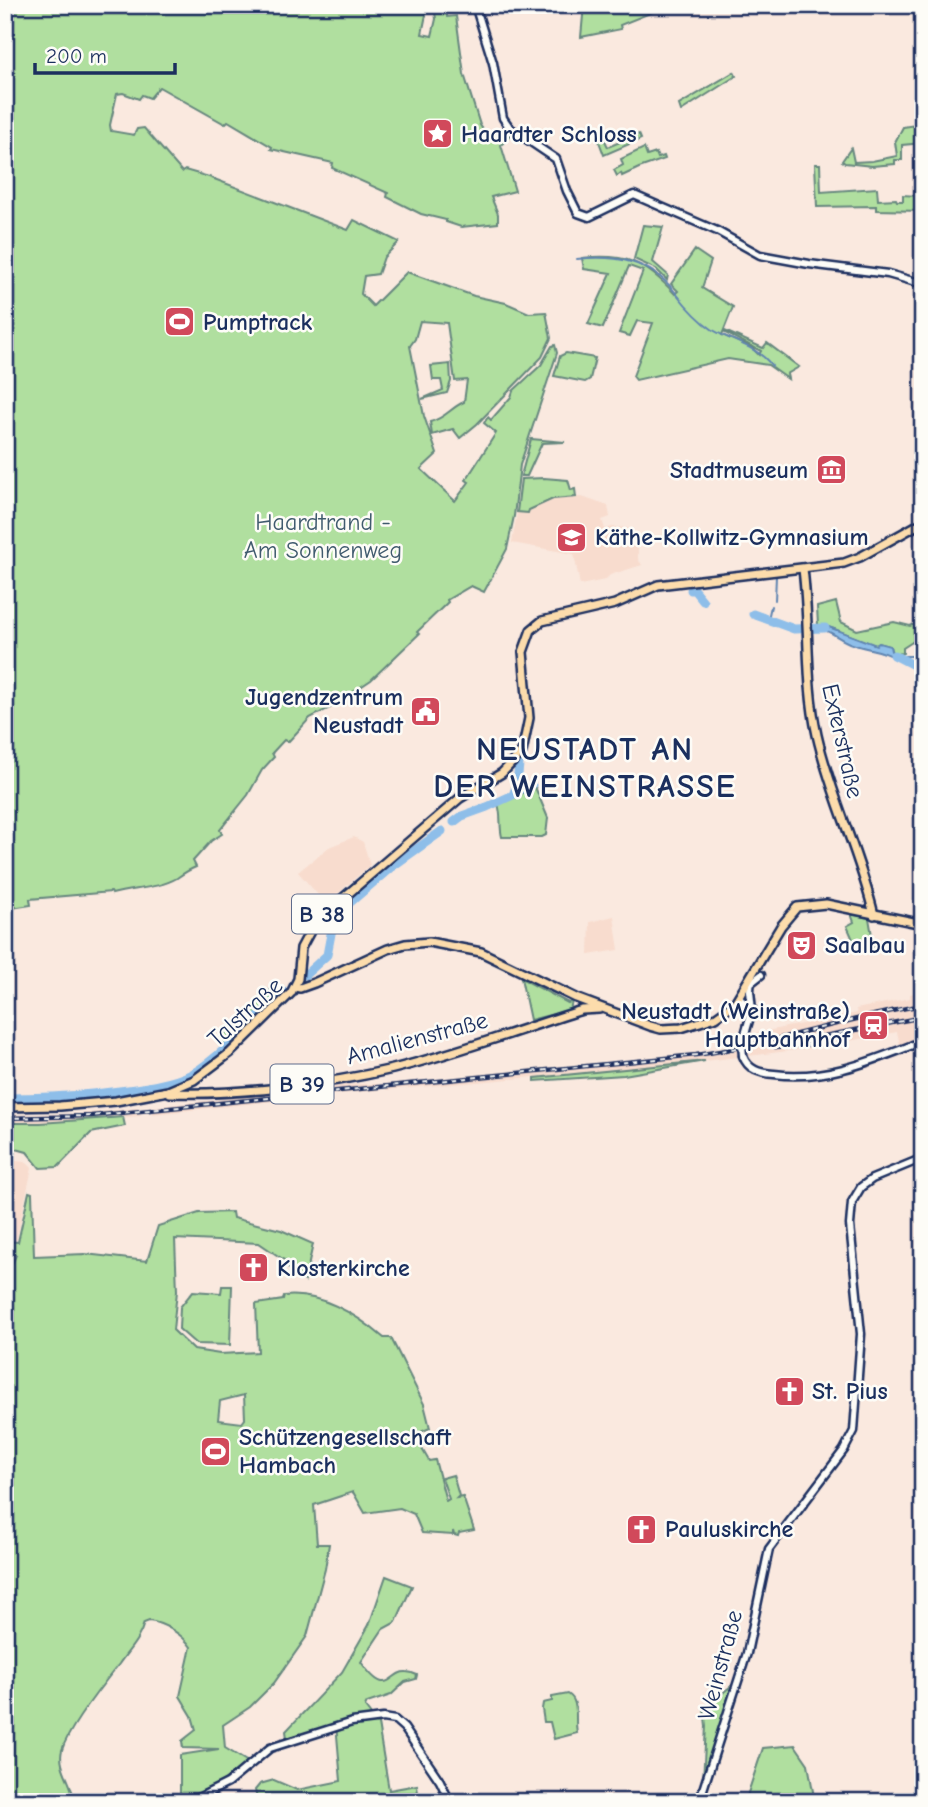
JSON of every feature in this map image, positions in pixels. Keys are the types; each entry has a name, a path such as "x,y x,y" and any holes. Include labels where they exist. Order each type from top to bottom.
{"main road":[{"name":"B 38","path":"298,979 303,943 310,928 321,916 460,798 511,766 525,746 529,718 523,652 531,630 542,621 620,603 649,588 830,566 855,559 923,522"},
{"name":"Exterstraße","path":"803,569 809,628 810,693 821,751 831,789 852,842 874,915"},
{"name":"B 39","path":"739,996 781,926 797,907 826,904 923,924"},
{"name":"Talstraße","path":"5,1107 80,1105 160,1093 188,1083 204,1074 229,1053 290,995 295,987 314,983 388,949 405,944 429,942 481,952 576,998 661,1029 681,1028 720,1015 734,1004 739,996"},
{"path":"295,987 298,979 304,984 314,983"},
{"path":"573,1013 578,1006 576,998"},
{"path":"582,1010 587,1002"},
{"name":"Amalienstraße","path":"160,1093 196,1094 257,1090 392,1069 582,1010 603,1009"},
{"path":"188,1083 196,1094"}],"street":[{"path":"475,5 493,63 503,118 510,128 556,159 578,214 589,217 634,195 717,231 764,256 888,274 923,284"},
{"path":"761,975 751,980 751,1017 742,1045 743,1056 748,1064 759,1072 817,1075 859,1066 923,1041"},
{"path":"739,996 750,998"},
{"path":"739,996 749,1008 751,1017"},
{"name":"Weinstraße","path":"699,1802 747,1653 767,1553 845,1450 856,1422 861,1334 850,1218 852,1202 868,1181 923,1158"},
{"path":"190,1802 222,1787 270,1748 364,1719 383,1718 395,1720 404,1728 440,1781 450,1802"}],"shaded area":[{"name":"Käthe-Kollwitz-Gymnasium","path":"582,497 608,506 610,517 602,520 605,529 628,528 638,548 638,559 642,565 610,575 605,580 580,585 574,554 512,543 517,512 528,513 528,510 557,498"},
{"path":"354,837 363,842 370,865 326,904 298,872 329,847"},
{"path":"614,916 619,950 589,955 590,922"},
{"path":"923,989 923,1036 900,1045 897,1032 812,1048 749,1056 747,1043 751,1034 857,1013 856,1009 910,998 910,994"},
{"path":"737,1047 738,1057 681,1064 386,1090 386,1084 667,1057"},
{"path":"378,1084 378,1090 153,1114 152,1107"},
{"path":"139,1108 141,1116 68,1122 5,1123 5,1116 8,1115 80,1114"},
{"path":"5,1160 26,1162 32,1168 16,1242 5,1241"}],"green space":[{"name":"Haardtrand - Am Sonnenweg","path":"5,5 428,5 422,34 432,36 436,19 434,5 446,5 447,17 456,16 464,74 480,125 486,134 506,128 514,132 501,145 515,191 491,197 498,214 498,223 461,227 421,214 387,197 388,193 332,168 333,163 271,149 272,147 228,121 225,124 159,87 150,98 142,95 139,99 123,93 117,94 111,131 134,135 137,129 144,128 182,172 185,170 209,177 348,230 354,220 399,242 384,257 378,274 364,276 361,294 373,306 407,272 474,296 506,303 529,313 546,312 551,338 542,357 460,438 453,429 432,435 430,422 464,402 467,380 455,381 447,323 420,321 410,346 424,416 437,454 421,469 455,501 469,482 466,480 496,433 484,423 488,417 491,420 513,391 541,365 552,346 555,345 557,353 520,465 507,549 484,592 471,586 447,600 417,632 419,634 371,680 344,698 345,700 310,718 288,742 284,740 272,753 274,757 262,770 248,795 220,830 222,834 211,841 193,861 196,867 170,882 153,886 112,894 30,899 31,905 5,909"},
{"path":"584,5 670,5 620,25 621,29 581,37"},
{"path":"734,72 736,76 681,111 679,105"},
{"path":"923,124 923,143 902,145 902,160 895,160 895,164 872,166 842,161 851,148 854,162 897,156 895,142 903,127"},
{"path":"601,132 608,147 639,134 641,139 604,155 597,136"},
{"path":"644,148 647,156 656,153 658,158 664,156 665,159 617,176 614,170 623,165 621,159"},
{"path":"815,164 820,164 821,192 877,188 878,200 903,201 903,195 917,196 918,189 923,189 923,211 876,210 876,206 817,207"},
{"path":"643,225 663,227 653,262 668,275 667,280 656,269 634,259"},
{"path":"695,250 711,261 702,288 733,307 722,335 752,348 759,355 761,351 725,331 763,348 767,343 799,367 787,374 788,379 768,365 728,359 636,380 633,376 653,323 637,321 630,336 619,333 643,271 629,266 603,328 588,324 611,273 584,269 582,258 611,257 634,262 654,274 675,294 678,291 671,284"},
{"path":"566,353 595,358 590,379 585,382 554,376 560,356"},
{"path":"450,364 451,381 447,393 422,399 443,390 441,380 433,380 431,366"},
{"path":"531,439 565,442 542,443 527,476 521,476"},
{"path":"521,479 568,480 571,490 575,489 576,497 553,499 529,510 528,513 517,512"},
{"path":"836,602 841,622 857,630 894,622 910,626 923,621 923,635 903,648 903,653 896,654 891,651 890,646 879,643 876,645 818,625 817,607"},
{"path":"535,787 548,818 546,835 502,837 498,804"},
{"path":"851,914 869,918 874,947 858,951 847,926 854,922"},
{"path":"521,978 568,1003 572,1001 570,1010 530,1020"},
{"path":"274,986 280,993 223,1046 218,1040"},
{"path":"705,1061 624,1075 535,1081 535,1078"},
{"path":"123,1117 125,1126 91,1133 58,1167 40,1168 27,1152 5,1146 5,1123"},
{"path":"29,1192 32,1193 34,1256 85,1254 147,1261 158,1226 199,1213 232,1212 233,1218 281,1230 313,1244 305,1281 288,1268 290,1264 259,1243 175,1239 177,1291 173,1330 194,1350 220,1354 258,1352 256,1304 283,1300 284,1296 298,1296 337,1306 384,1338 391,1338 424,1404 430,1428 414,1435 429,1461 435,1460 446,1501 449,1499 442,1478 453,1475 459,1496 457,1498 463,1497 474,1530 459,1533 458,1536 454,1535 453,1531 453,1535 422,1533 414,1514 400,1508 365,1513 353,1492 314,1505 317,1544 329,1544 307,1636 274,1683 250,1707 223,1725 225,1748 248,1762 220,1783 180,1802 180,1755 219,1749 183,1748 182,1741 196,1730 192,1716 180,1696 191,1647 172,1630 149,1621 144,1623 133,1645 87,1706 62,1750 62,1763 74,1802 5,1802 5,1280 16,1255 5,1252 5,1241 18,1242","holes":["244,1395 245,1419 242,1423 218,1420 220,1401"]},
{"path":"222,1286 232,1286 230,1345 196,1344 179,1329 180,1307 193,1291 221,1293"},
{"path":"386,1576 412,1586 396,1622 383,1629 361,1662 379,1681 385,1682 401,1673 417,1675 416,1679 405,1682 391,1695 367,1703 365,1707 378,1724 389,1790 417,1785 419,1802 296,1802 294,1795 257,1799 255,1790 260,1784 274,1780 297,1790 341,1781 336,1724 287,1738 286,1731 342,1672 369,1625"},
{"path":"735,1683 703,1781 706,1726 704,1708"},
{"path":"568,1694 574,1701 577,1733 554,1739 550,1722 544,1722 543,1703 552,1701 552,1697"},
{"path":"795,1745 808,1764 814,1797 777,1802 745,1802 763,1748"}],"water":[{"path":"816,625 826,626 876,645 879,643 890,646 891,651 902,658 901,661 816,629"}],"waterway":[{"path":"577,259 618,259 643,266 665,281 707,326 752,349 772,366"},
{"path":"775,600 776,576"},
{"path":"691,590 703,601"},
{"path":"768,619 771,606"},
{"path":"753,614 794,629 825,628"},
{"path":"894,655 923,670"},
{"path":"898,656 923,656"},
{"path":"454,822 462,816 513,795 519,764"},
{"path":"513,795 534,785"},
{"path":"305,975 327,955 334,918 340,911 390,868 442,831"},
{"path":"5,1098 129,1090 154,1086 192,1074 239,1036 284,992"},
{"path":"909,1802 923,1800"}],"railway":[{"path":"5,1118 91,1116 696,1055 923,1005"},
{"path":"819,1037 923,1017"},
{"path":"775,1047 831,1043"}],"place":[{"name":"Haardter Schloss","path":"438,134"},
{"name":"Pumptrack","path":"180,322"},
{"name":"Stadtmuseum","path":"831,470"},
{"name":"Käthe-Kollwitz-Gymnasium","path":"572,537"},
{"name":"Jugendzentrum Neustadt","path":"426,711"},
{"name":"Saalbau","path":"802,945"},
{"name":"Neustadt (Weinstraße) Hauptbahnhof","path":"873,1025"},
{"name":"Klosterkirche","path":"254,1268"},
{"name":"St. Pius","path":"789,1391"},
{"name":"Schützengesellschaft Hambach","path":"216,1451"},
{"name":"Pauluskirche","path":"642,1529"}],"district":[{"name":"NEUSTADT AN DER WEINSTRASSE","path":"585,768"}]}
